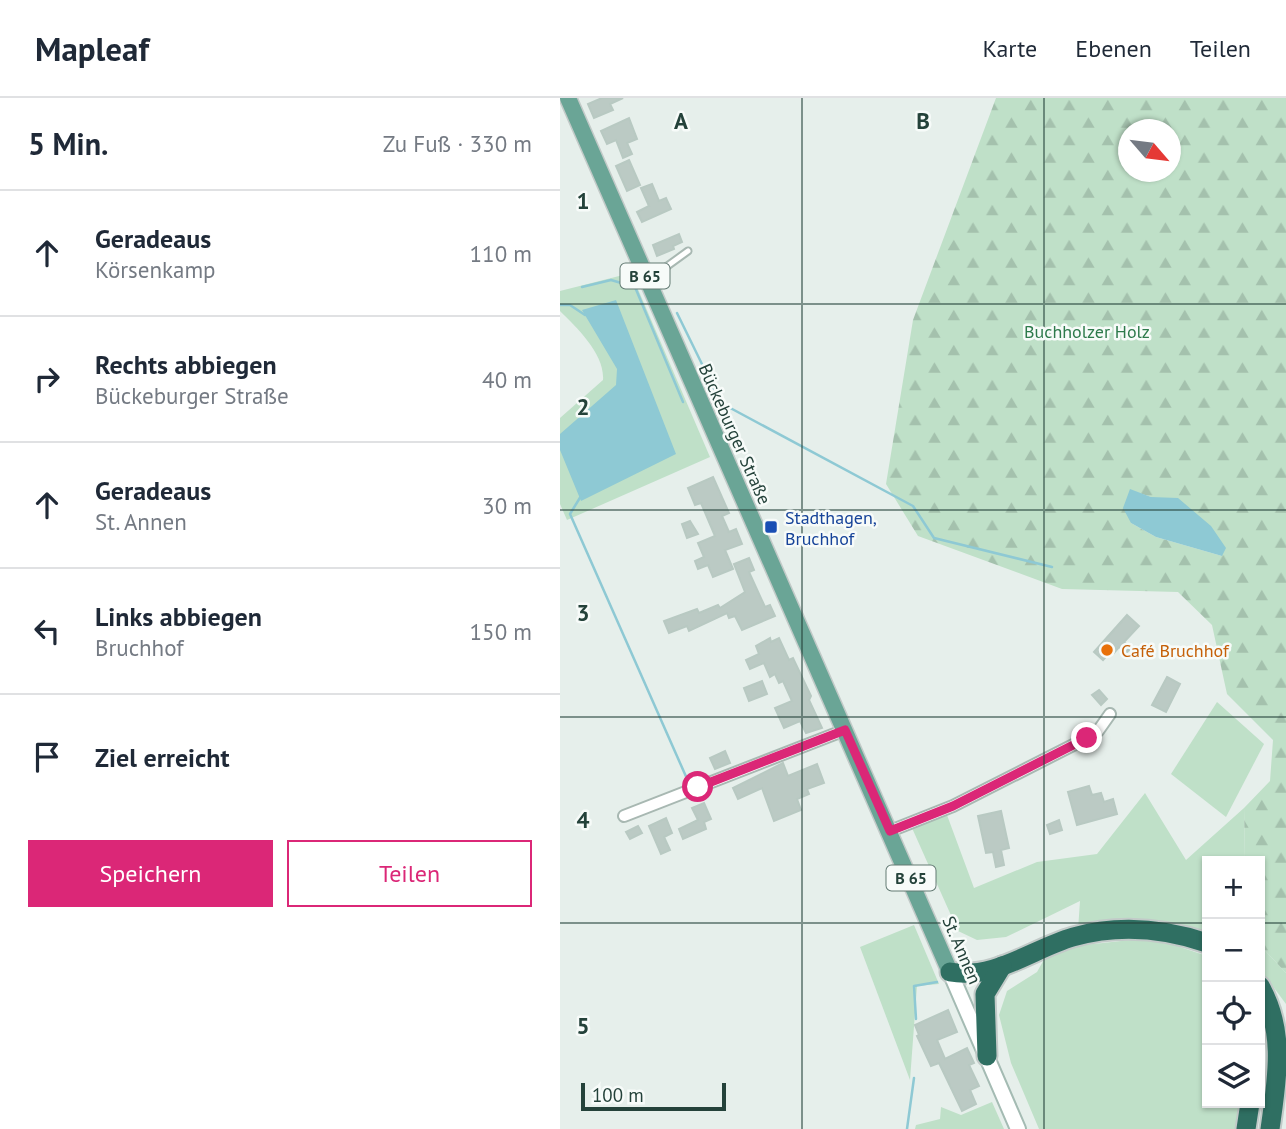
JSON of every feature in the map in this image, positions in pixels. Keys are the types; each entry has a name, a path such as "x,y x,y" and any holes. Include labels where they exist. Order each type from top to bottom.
{"highway":[{"path":"950,972 979,974 1072,937 1111,929 1167,931 1202,942"},
{"path":"987,1056 985,994 1002,966"},
{"path":"1265,994 1273,1006 1280,1057 1270,1129"},
{"path":"1246,1129 1249,1108"}],"main road":[{"name":"Bückeburger Straße","path":"568,98 870,785"},
{"name":"St. Annen","path":"870,785 1018,1129"}],"street":[{"path":"890,831 953,806 1087,738 1104,725 1110,714"},
{"path":"624,816 845,730"}],"lane":[{"path":"647,281 688,251"}],"green space":[{"name":"Buchholzer Holz","path":"996,98 1286,98 1286,973 1265,950 1265,856 1245,856 1244,808 1270,781 1273,740 1227,694 1212,625 1178,592 1062,589 918,536 886,484 913,320","holes":["1130,490 1151,497 1222,556 1156,537 1131,523"]},
{"path":"631,273 710,457 567,520 560,504 560,418 603,380 600,361 595,351 560,311 560,291"},
{"path":"1217,702 1264,744 1226,817 1171,774"},
{"path":"1145,793 1186,860 1244,808 1245,856 1202,856 1202,932 1158,924 1128,924 1078,930 1080,901 1006,937 977,940 958,931 912,828 947,815 974,888 1037,862 1097,854"},
{"path":"914,925 939,984 917,986 910,1080 860,947"},
{"path":"1140,939 1174,945 1202,954 1202,1108 1242,1108 1238,1129 1039,1129 1011,1063 999,1015 1007,991 1037,972 1046,956 1084,945"},
{"path":"1265,950 1286,973 1286,1004 1265,976"},
{"path":"992,1102 1004,1129 915,1129 916,1125 940,1119 941,1107 961,1115"}],"water":[{"path":"616,300 676,454 581,501 560,450 560,434 616,385 617,369 582,310"},
{"path":"1130,489 1151,497 1178,498 1211,526 1226,548 1222,556 1156,537 1131,523 1123,508"}],"building":[{"path":"602,98 623,98 610,104 613,110 594,118 588,104"},
{"path":"629,118 637,139 627,143 632,154 623,158 616,140 607,144 601,131"},
{"path":"629,160 640,185 627,191 616,166"},
{"path":"652,184 659,201 666,198 671,209 642,222 637,212 649,206 641,188"},
{"path":"679,234 682,242 673,246 674,249 657,256 653,245"},
{"path":"713,477 729,513 722,516 729,532 736,529 742,544 725,550 733,569 713,577 708,565 698,569 695,561 704,557 698,543 715,536 701,503 695,505 688,488"},
{"path":"690,521 698,534 687,538 682,524"},
{"path":"749,558 754,570 749,572 765,607 770,605 775,616 742,630 735,616 729,618 727,613 689,631 687,626 669,633 664,621 697,609 699,613 718,605 720,608 745,592 734,564"},
{"path":"1127,615 1139,626 1124,642 1131,648 1126,653 1119,647 1103,660 1094,652"},
{"path":"770,638 771,642 779,638 789,660 793,658 822,728 806,733 800,721 784,728 775,708 792,701 783,681 779,683 775,674 770,677 764,663 750,669 746,660 759,654 756,646"},
{"path":"1167,677 1180,684 1166,712 1152,705"},
{"path":"762,681 767,694 749,701 744,688"},
{"path":"1099,690 1107,699 1101,705 1092,695"},
{"path":"725,751 730,763 715,769 710,758"},
{"path":"783,763 788,776 817,764 824,783 807,789 809,794 797,799 801,810 774,821 762,788 738,799 733,788"},
{"path":"1089,786 1092,795 1101,793 1104,802 1113,799 1117,814 1077,825 1068,792"},
{"path":"704,803 711,819 704,822 706,829 683,839 679,829 698,820 692,808"},
{"path":"1001,811 1009,848 1001,850 1004,865 996,867 993,852 986,853 978,816"},
{"path":"666,818 672,833 664,837 670,850 661,854 649,826"},
{"path":"1059,820 1062,830 1050,834 1047,825"},
{"path":"638,826 642,833 630,839 626,832"},
{"path":"948,1010 957,1032 937,1040 945,1059 967,1048 974,1063 969,1065 979,1086 970,1090 976,1104 962,1111 939,1063 931,1066 917,1036 919,1035 915,1025"}],"waterway":[{"path":"582,287 611,280 635,287 683,402"},
{"path":"560,305 570,305 585,315"},
{"path":"677,313 721,403 913,506 934,538 1052,567"},
{"path":"581,496 570,514 688,781"},
{"path":"916,1019 914,986 937,982"},
{"path":"907,1129 914,1078"}],"place":[{"name":"Stadthagen, Bruchhof","path":"771,527"},
{"name":"Café Bruchhof","path":"1107,650"}],"route":[{"path":"698,787 845,730 890,831 953,806 1087,738"}]}
